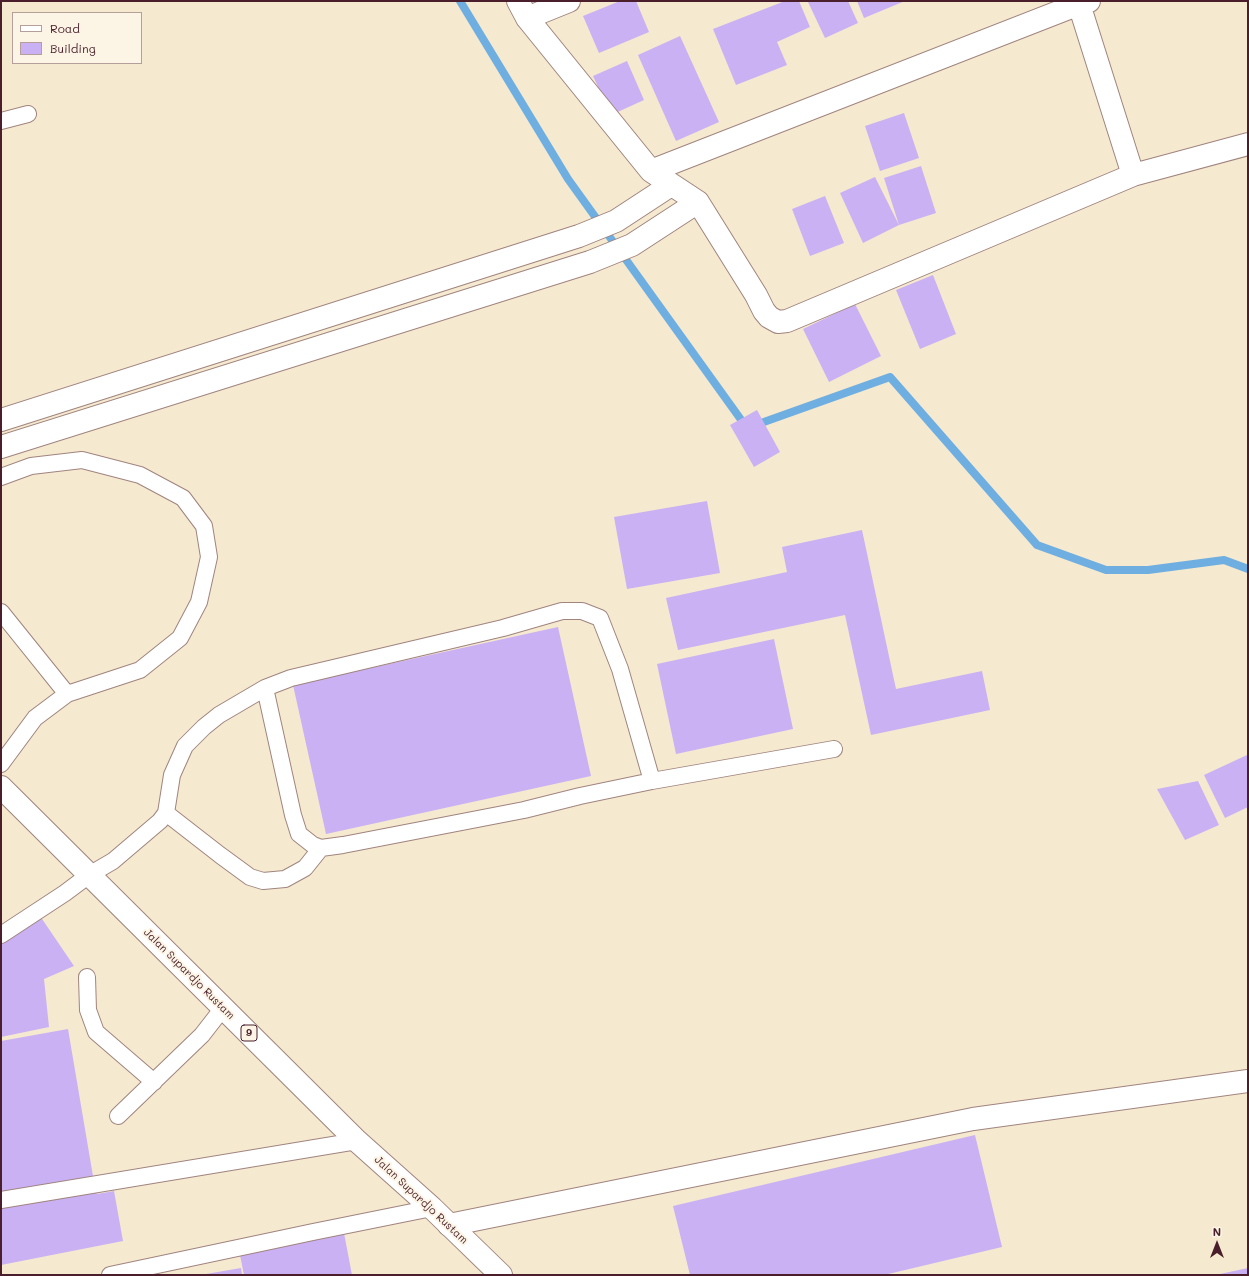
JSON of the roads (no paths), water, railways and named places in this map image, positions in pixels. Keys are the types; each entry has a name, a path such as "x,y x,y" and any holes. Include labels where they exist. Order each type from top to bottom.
{"main road":[{"path":"569,1 523,9 651,171 670,185 698,202 756,295 764,311 769,317 778,322 787,322 1132,175 1248,144"},
{"path":"651,171 1082,2 1132,175"},
{"path":"1,420 579,236 616,220 670,185"},
{"path":"1,447 590,262 632,245 698,202"},
{"name":"Jalan Supardjo Rustam","path":"1,787 357,1141 432,1208 501,1275"},
{"path":"449,1225 973,1119 1248,1081"}],"lane":[{"path":"1,122 28,114"},
{"path":"1,476 31,466 82,460 140,475 183,498 204,526 208,557 199,602 180,638 140,670 67,694 35,718 1,764"},
{"path":"1,935 65,893 89,875 113,861 160,821 166,813 172,775 185,746 204,726 219,715 265,688 291,678 503,628 562,611 582,611 600,618 620,669 652,781"},
{"path":"1,612 67,694"},
{"path":"265,688 293,815 299,834 313,845 321,848 524,810 580,796 652,781 834,749"},
{"path":"166,813 250,877 263,881 285,879 291,876 305,868 321,848"},
{"path":"87,976 88,1010 96,1032 154,1082"},
{"path":"118,1116 202,1035 223,1008"},
{"path":"1,1200 357,1141"},
{"path":"110,1275 432,1208"}],"waterway":[{"path":"460,1 568,179 747,428 890,377 1037,545 1106,570 1148,570 1224,560 1248,569"}]}
